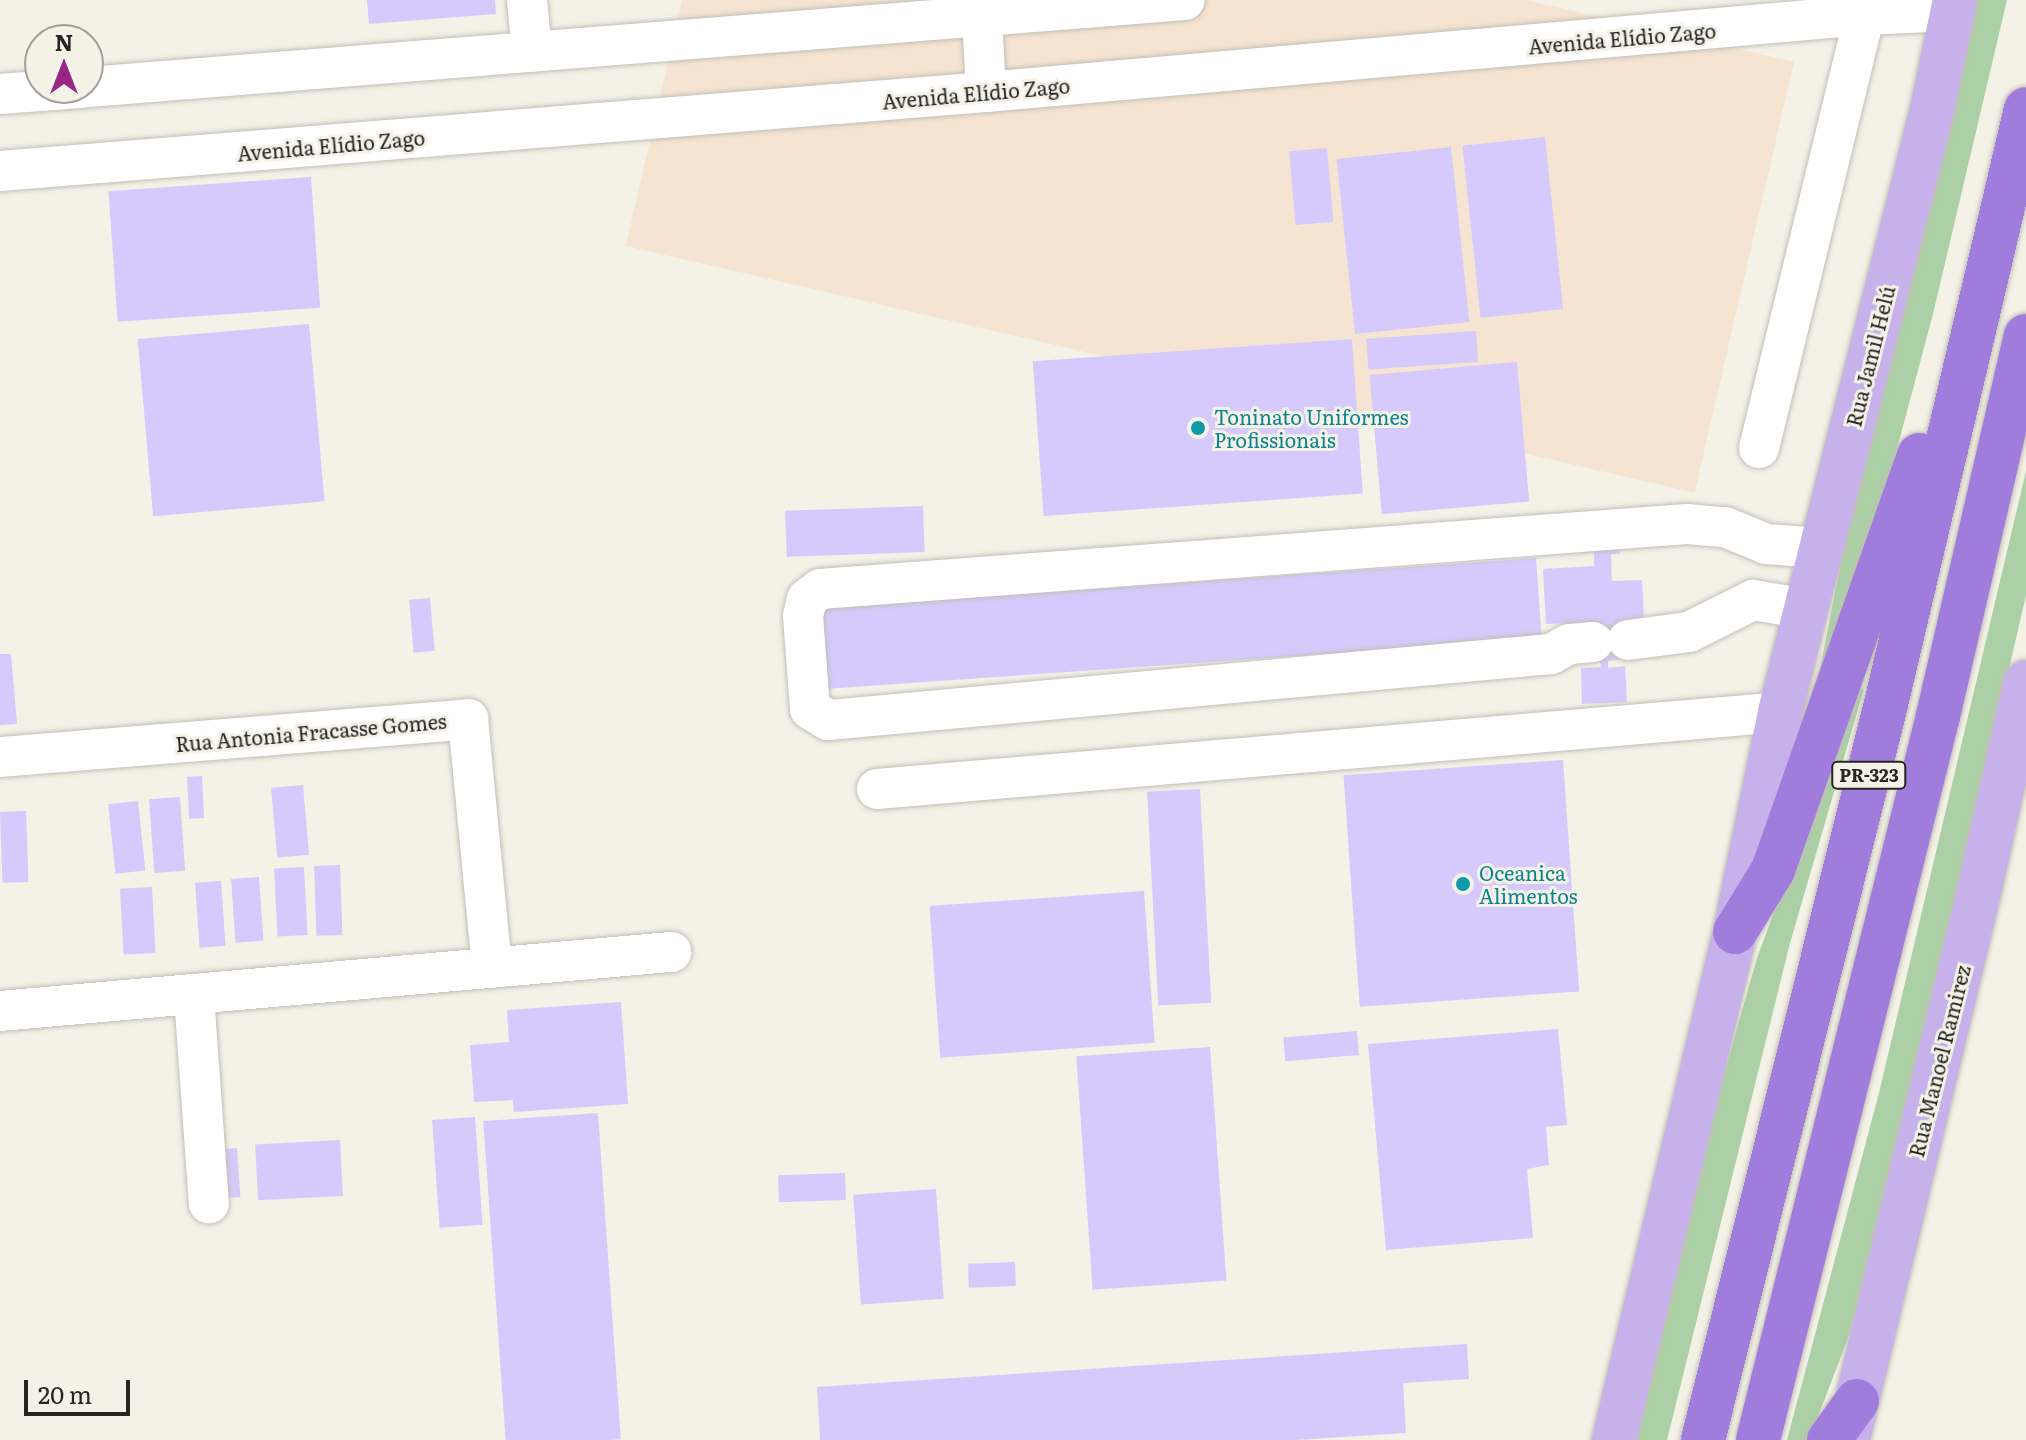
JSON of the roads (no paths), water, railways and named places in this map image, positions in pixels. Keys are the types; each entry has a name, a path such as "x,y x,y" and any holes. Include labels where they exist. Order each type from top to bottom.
{"highway":[{"name":"PR-323","path":"1703,1440 1892,683 2026,109"},
{"name":"PR-323","path":"1758,1440 1941,706 2026,336"},
{"path":"1735,932 1773,870 1943,388 1965,361"},
{"path":"1829,1440 1852,1420"}],"main road":[{"name":"Rua Jamil Helú","path":"1614,1440 1735,932 1780,712 1932,110 1954,6"},
{"name":"Rua Manoel Ramirez","path":"1852,1420 2026,682"}],"street":[{"path":"527,0 532,52"},
{"path":"104,86 1185,0"},
{"name":"Avenida Elídio Zago","path":"0,171 986,92 1866,8 1954,6"},
{"path":"1759,448 1866,8"},
{"path":"982,16 986,92"},
{"path":"0,94 24,92"},
{"path":"1807,609 1753,600 1689,632 1569,644 1551,654 828,720 810,709 803,616 807,599 820,589 1687,524 1725,527 1766,544 1822,548"},
{"path":"877,789 1780,712"},
{"name":"Rua Antonia Fracasse Gomes","path":"0,757 468,719 492,968"},
{"path":"0,1011 671,952"},
{"path":"194,996 209,1203"}],"place":[{"name":"Toninato Uniformes Profissionais","path":"1198,428"},
{"name":"Oceanica Alimentos","path":"1463,884"}]}
